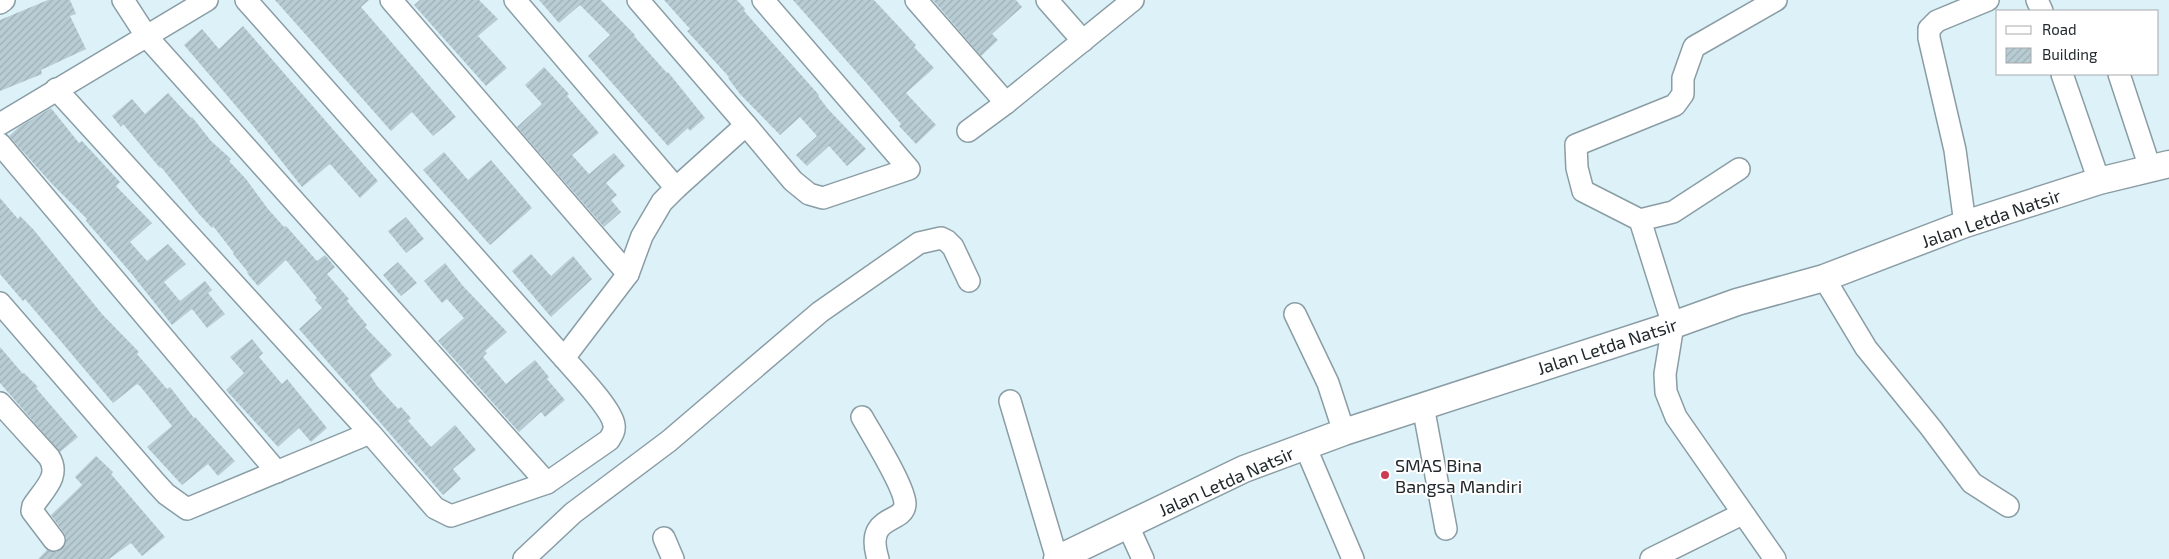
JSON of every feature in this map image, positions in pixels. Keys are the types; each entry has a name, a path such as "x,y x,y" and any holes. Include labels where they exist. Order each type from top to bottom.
{"main road":[{"name":"Jalan Letda Natsir","path":"1057,559 1244,470 1304,446 1673,325 1737,302 1824,278 1965,224 2099,181 2160,166"}],"street":[{"path":"0,2 4,0"},
{"path":"123,0 147,37 547,483"},
{"path":"0,124 206,0"},
{"path":"56,89 370,433 435,508 450,516 547,483 609,440 614,432 610,414 564,358 246,0"},
{"path":"391,0 628,274"},
{"path":"515,0 676,188"},
{"path":"638,0 793,181 809,194 823,198 909,169 763,0"},
{"path":"916,0 1006,103"},
{"path":"1047,0 1083,41"},
{"path":"968,131 1006,103 1133,0"},
{"path":"1739,169 1673,212 1640,220 1582,191 1577,168 1576,145 1675,105 1683,94 1682,78 1694,47 1776,0"},
{"path":"1965,224 1955,150 1929,38 1930,30 1937,21 1988,0"},
{"path":"2062,75 2099,181"},
{"path":"2119,75 2160,166"},
{"path":"564,358 628,274 642,236 662,202 746,125"},
{"path":"0,144 277,472"},
{"path":"1640,220 1673,325 1665,374 1666,392 1676,418 1775,559"},
{"path":"524,559 572,512 670,441 820,312 919,243 941,238 947,241 953,248 969,280"},
{"path":"1824,278 1866,348 1931,428 1972,483 2008,506"},
{"path":"0,303 154,482 178,504 187,509 370,433"},
{"path":"1295,314 1328,383 1344,432"},
{"path":"1010,401 1057,559"},
{"path":"0,403 54,465 54,474 33,506 32,511 54,540"},
{"path":"1423,406 1446,529"},
{"path":"862,417 900,488 905,504 902,512 877,530 874,544 878,559"},
{"path":"1304,446 1353,559"},
{"path":"1651,559 1742,514"},
{"path":"1128,526 1143,559"},
{"path":"664,538 674,559"}],"building":[{"path":"48,0 70,0 76,14 70,16 86,49 41,70 42,74 0,91 0,20"},
{"path":"275,0 369,0 361,7 456,117 433,136 412,112 391,131"},
{"path":"420,0 479,0 498,19 478,36 507,68 486,86 414,5"},
{"path":"539,0 601,0 668,72 705,118 690,131 688,128 668,146 588,56 610,35 580,5 559,23"},
{"path":"664,0 737,0 745,9 744,11 819,95 828,109 866,149 847,166 829,146 807,166 796,155 817,136 800,117 780,135 740,94 729,77 687,31 690,29"},
{"path":"793,0 874,0 916,45 914,47 934,68 906,93 936,125 916,144 899,126 901,124 867,84"},
{"path":"933,0 1016,0 1022,7 992,34 998,40 981,56"},
{"path":"243,26 378,181 360,198 330,164 302,187 184,45 202,29 219,49"},
{"path":"544,67 569,94 567,96 599,133 572,155 589,174 614,153 625,166 606,183 617,195 611,200 621,212 604,227 517,127 542,104 525,85"},
{"path":"168,93 192,117 211,141 231,159 229,161 246,179 284,227 286,226 317,261 325,255 335,267 327,274 349,299 347,301 367,325 365,327 392,355 370,375 377,386 398,409 401,407 411,418 408,421 431,447 455,425 476,450 453,469 461,479 443,495 299,329 322,308 315,300 317,298 286,260 258,286 213,226 212,228 199,214 123,124 121,127 112,116 132,99 145,114"},
{"path":"51,108 79,143 82,141 120,182 116,186 152,223 130,242 147,261 168,244 186,264 164,282 180,301 205,281 212,290 208,293 225,314 207,328 192,309 172,325 131,273 86,221 87,219 9,136 19,127"},
{"path":"444,152 468,180 491,160 532,208 490,245 423,170"},
{"path":"0,198 18,219 20,216 33,229 102,314 139,352 137,354 167,389 170,387 194,418 235,461 218,476 208,464 182,485 147,447 172,426 140,386 137,384 113,403 25,299 23,301 0,274"},
{"path":"406,217 424,239 406,253 388,231"},
{"path":"531,254 551,276 573,256 592,279 551,317 512,271"},
{"path":"398,262 417,283 401,296 383,275"},
{"path":"445,263 463,286 507,332 485,351 487,353 483,357 506,384 535,360 549,377 547,379 565,400 545,417 541,412 519,432 438,341 464,318 447,299 442,303 424,281"},
{"path":"252,339 263,353 259,357 282,384 287,379 327,428 311,442 299,428 278,447 226,390 244,373 230,357"},
{"path":"0,347 23,374 38,387 36,388 78,437 60,452 0,383"},
{"path":"96,456 113,472 111,474 165,537 142,556 131,543 109,559 38,559 47,550 56,552 65,545 64,533 51,515 82,485 75,477"}],"place":[{"name":"SMAS Bina Bangsa Mandiri","path":"1385,475"}]}
